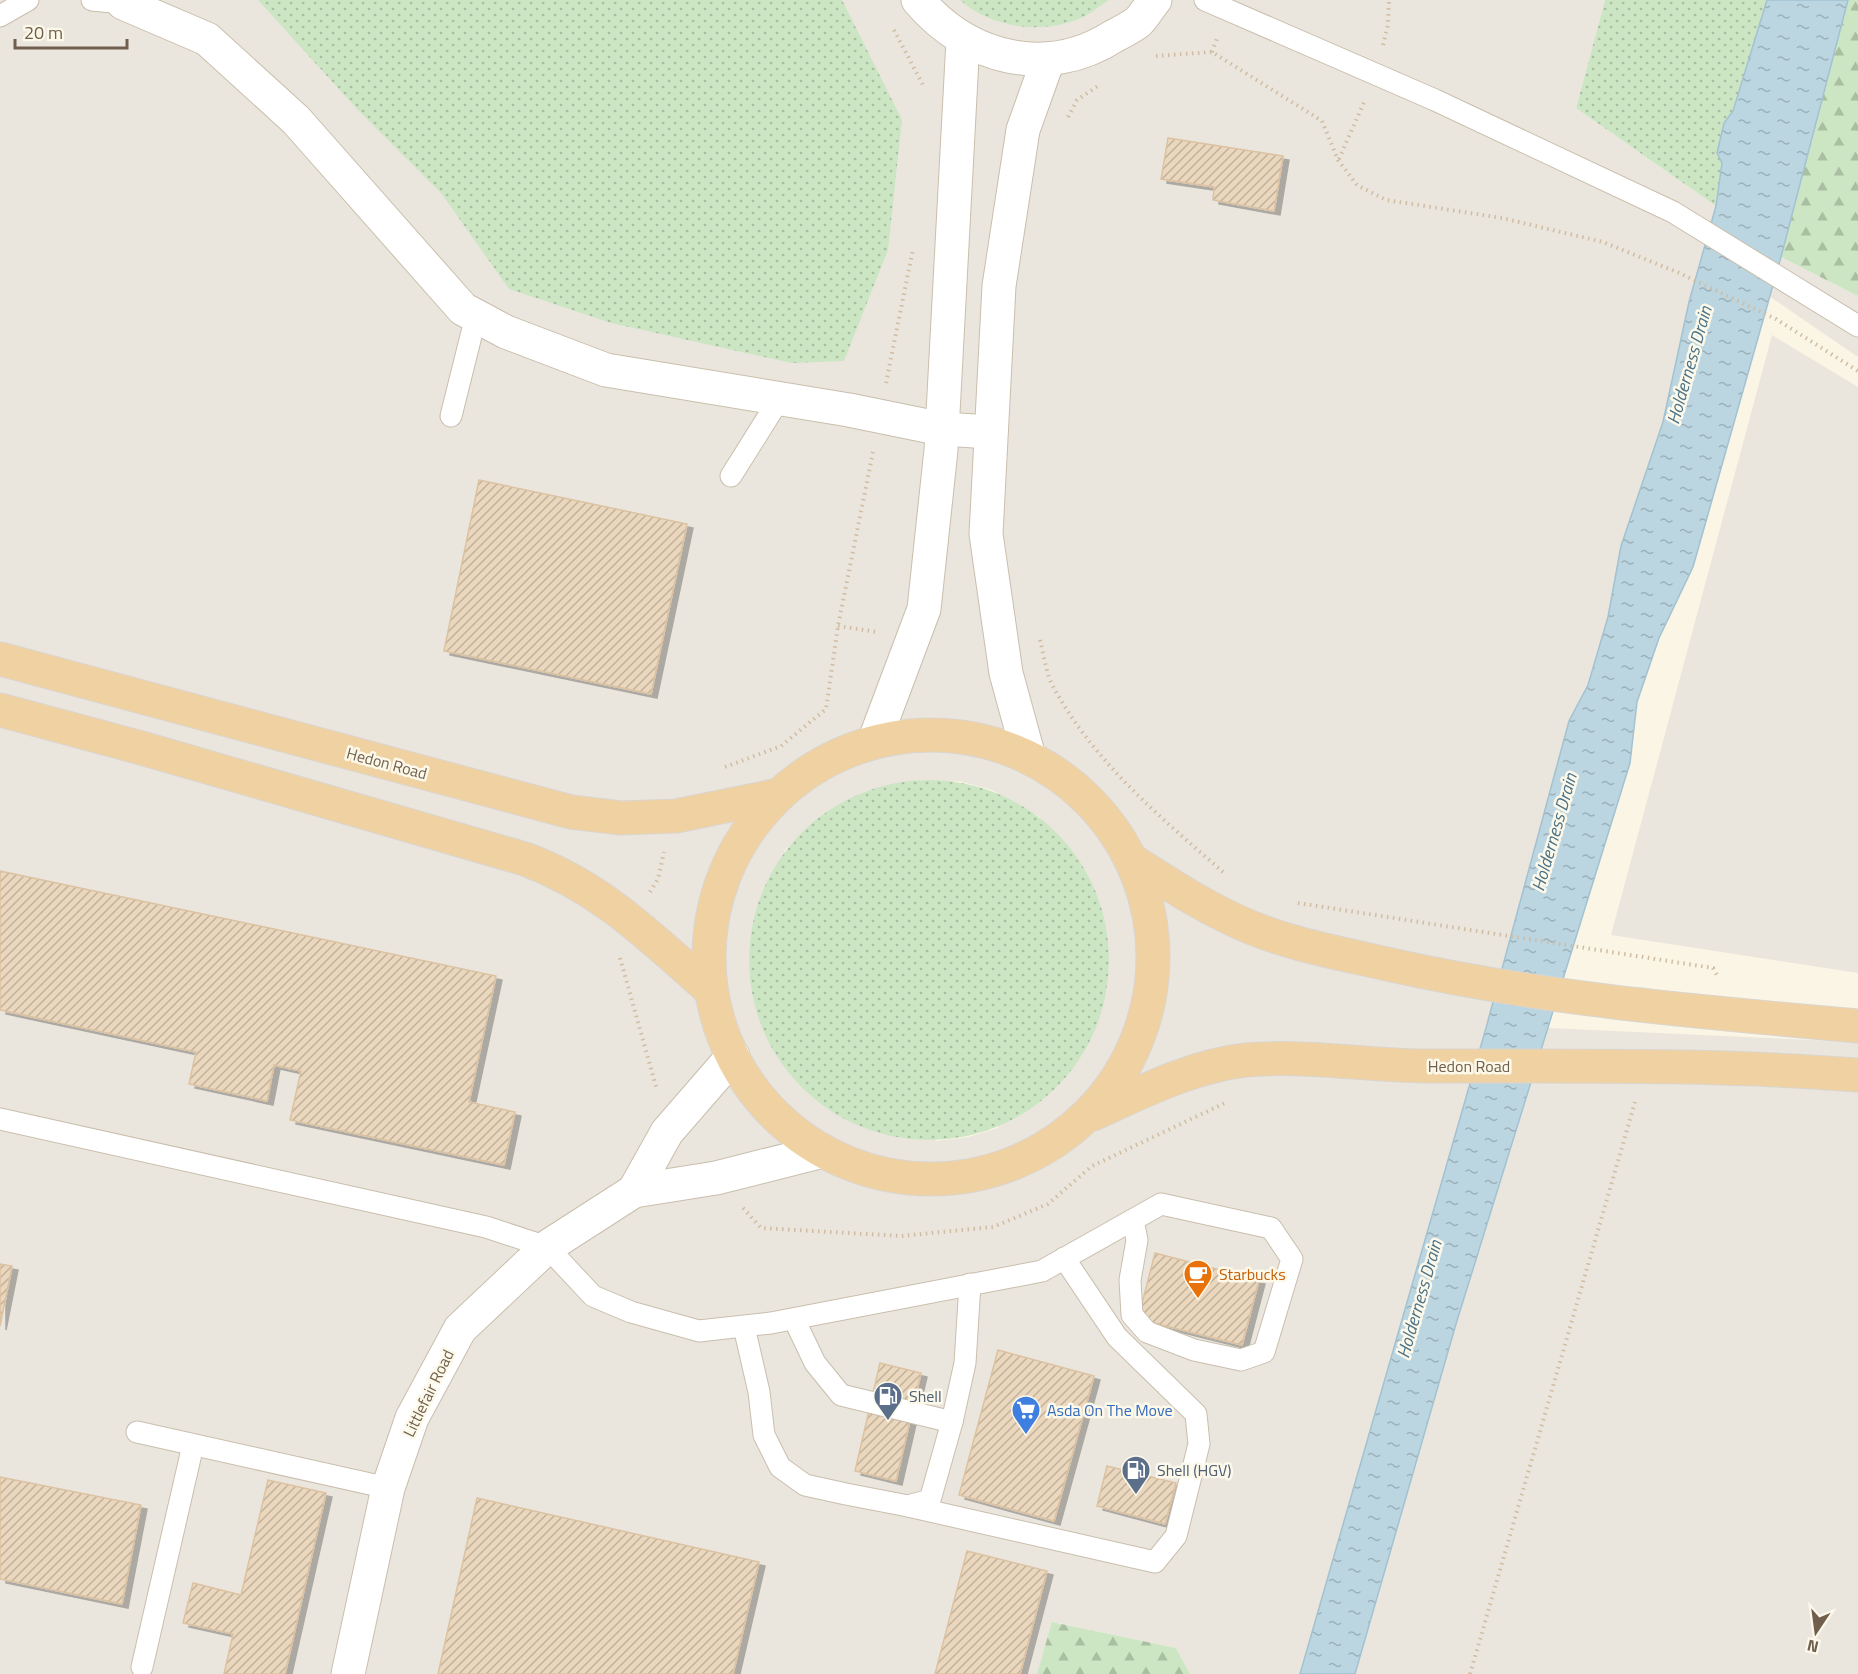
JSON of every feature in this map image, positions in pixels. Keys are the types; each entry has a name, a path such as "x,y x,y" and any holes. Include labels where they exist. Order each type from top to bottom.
{"highway":[{"name":"Hedon Road","path":"0,658 571,812 621,818 675,816 779,795"},
{"path":"0,710 145,748 525,859 561,872 605,899 706,986"},
{"path":"926,735 979,740 1029,757 1090,800 1133,861 1153,927 1152,995 1130,1060 1090,1116 1037,1154 961,1179 924,1180 872,1172 823,1151 787,1126 764,1101 732,1056 706,986 714,906 738,846 779,795 823,763 874,742 926,735"},
{"path":"1133,861 1197,902 1245,925 1331,952 1452,979 1591,998 1858,1026"},
{"name":"Hedon Road","path":"1090,1116 1157,1084 1198,1071 1246,1060 1418,1066 1772,1068 1858,1074"}],"street":[{"path":"918,0 934,20 963,40 1004,56 1048,60 1096,48 1137,22 1155,0"},
{"path":"107,1 207,39 296,120 463,309 506,332 606,370 780,398 942,429 991,432"},
{"path":"874,742 924,609 942,429 963,40"},
{"path":"1029,757 1006,673 986,534 999,286 1023,130 1048,60"},
{"name":"Littlefair Road","path":"634,1191 667,1132 732,1056"},
{"name":"Littlefair Road","path":"348,1674 388,1488 412,1418 460,1329 547,1247 634,1191 716,1178 823,1151"}],"lane":[{"path":"0,16 28,0"},
{"path":"1205,0 1425,96 1672,212 1858,326"},
{"path":"451,416 476,316"},
{"path":"731,476 780,398"},
{"path":"0,1119 486,1227 547,1247 593,1296 631,1312 699,1331 794,1319 1042,1271 1161,1204 1271,1228 1287,1250 1292,1259 1264,1352 1241,1360 1194,1350 1147,1332 1132,1315 1130,1280 1137,1240 1133,1220"},
{"path":"744,1327 759,1392 764,1435 780,1467 805,1485 1155,1562 1176,1536 1199,1444 1196,1414 1116,1337 1064,1258"},
{"path":"908,1506 930,1500 952,1422 965,1363 970,1284"},
{"path":"794,1319 815,1363 841,1395 952,1422"},
{"path":"137,1432 388,1488"},
{"path":"142,1667 193,1444"}],"path":[{"path":"889,20 925,90"},
{"path":"1150,56 1212,52 1322,121 1338,160 1357,185 1386,200 1502,218 1603,242 1677,272 1776,319 1858,371"},
{"path":"1067,120 1077,100 1104,81"},
{"path":"721,768 781,746 826,709 838,626 915,242"},
{"path":"1038,631 1053,687 1097,753 1174,829 1230,878"},
{"path":"631,920 658,879 675,816"},
{"path":"1287,901 1583,948"},
{"path":"1470,1674 1635,1102"}],"shaded area":[{"path":"0,0 1605,0 1576,108 1716,206 1689,302 1663,422 1621,546 1608,617 1588,685 1571,721 1486,1028 1300,1674 1190,1674 1176,1648 1053,1622 1037,1674 0,1674","holes":["959,781 992,790 1040,817 998,1128 968,1137 936,1141 784,851 824,813 866,791"]},
{"path":"1781,257 1858,296 1858,357 1769,296"},
{"path":"1772,335 1858,387 1858,973 1611,935"},
{"path":"1548,1028 1858,1042 1858,1674 1355,1674 1456,1324"}],"green space":[{"path":"258,0 842,0 902,120 888,250 844,361 791,363 611,323 509,289 441,193 357,109"},
{"path":"960,0 1109,0 1081,18 1066,23 1034,27 1017,26 987,17 972,10"},
{"path":"1605,0 1767,0 1733,111 1724,123 1717,153 1722,163 1716,206 1576,108"},
{"path":"1848,0 1858,0 1858,296 1781,257"},
{"path":"929,780 964,783 998,794 1029,810 1056,833 1079,860 1095,891 1106,925 1109,960 1106,995 1095,1029 1079,1060 1056,1087 1029,1110 998,1126 964,1137 929,1140 894,1137 860,1126 829,1110 802,1087 779,1060 763,1029 752,995 749,960 752,925 763,891 779,860 802,833 829,810 860,794 894,783"},
{"path":"1052,1622 1176,1648 1190,1674 1037,1674"}],"water":[{"name":"Holderness Drain","path":"1767,0 1848,0 1781,257 1693,567 1659,638 1637,702 1630,763 1456,1324 1355,1674 1300,1674 1486,1028 1569,721 1588,685 1608,617 1621,546 1663,422 1689,302 1716,206 1722,163 1717,153 1724,123 1733,111"}],"building":[{"path":"1168,138 1283,156 1274,211 1213,200 1214,187 1161,179"},
{"path":"479,480 687,524 651,694 444,651"},
{"path":"0,871 496,976 469,1102 515,1112 504,1165 290,1120 301,1071 274,1065 267,1101 189,1084 196,1052 0,1010"},
{"name":"Starbucks","path":"1155,1253 1259,1280 1242,1345 1138,1319"},
{"path":"0,1264 12,1266 0,1326"},
{"name":"Asda On The Move","path":"998,1350 1094,1376 1054,1521 959,1495"},
{"name":"Shell","path":"880,1363 921,1373 896,1481 855,1471"},
{"name":"Shell (HGV)","path":"1107,1466 1176,1483 1165,1524 1097,1506"},
{"path":"0,1477 141,1505 122,1604 0,1579"},
{"path":"268,1480 326,1493 285,1674 224,1674 233,1634 183,1623 193,1583 241,1595"},
{"path":"477,1498 759,1562 733,1674 438,1674"},
{"path":"967,1551 1047,1571 1020,1674 935,1674"}],"place":[{"name":"Starbucks","path":"1198,1300"},
{"name":"Shell","path":"888,1422"},
{"name":"Asda On The Move","path":"1026,1436"},
{"name":"Shell (HGV)","path":"1136,1496"}]}
